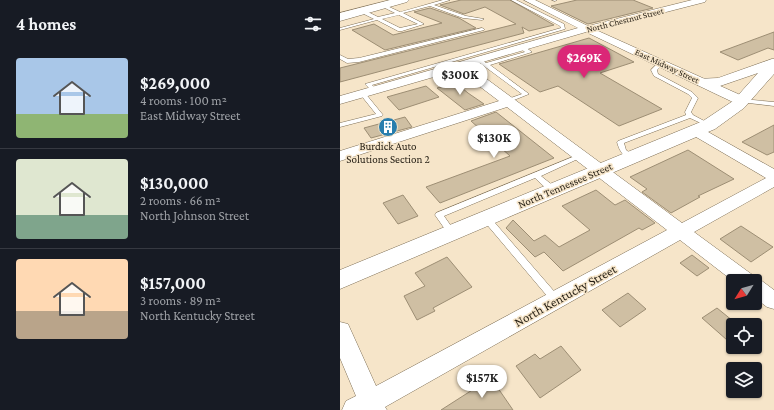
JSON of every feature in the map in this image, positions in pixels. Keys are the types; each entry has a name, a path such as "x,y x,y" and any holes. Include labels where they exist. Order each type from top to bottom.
{"main road":[{"path":"340,16 403,0"}],"street":[{"name":"East Midway Street","path":"528,0 742,101"},
{"name":"North Chestnut Street","path":"340,100 461,66 482,63 560,34 587,29 702,0"},
{"path":"702,82 720,82 774,62"},
{"path":"461,66 738,274"},
{"name":"North Tennessee Street","path":"340,280 632,157 698,124 722,117 742,101 755,83 774,67"},
{"path":"340,156 508,102"},
{"path":"698,124 774,176"},
{"name":"North Kentucky Street","path":"366,407 774,180"},
{"path":"762,292 774,301"},
{"path":"340,331 345,358 366,407"}],"lane":[{"path":"340,29 448,0"},
{"path":"374,90 368,84 560,34 563,26 513,0"},
{"path":"362,11 400,30 422,24 382,5"},
{"path":"430,5 465,17 482,19"},
{"path":"340,58 347,61 359,60 482,29"},
{"path":"482,63 526,94 508,102"},
{"path":"661,63 654,70 656,75 690,93 695,98 688,112 698,124"},
{"path":"340,125 380,115 363,94"},
{"path":"742,101 774,104"},
{"path":"452,232 439,214 580,156"},
{"path":"536,175 553,190"},
{"path":"486,218 556,300"}],"building":[{"path":"461,0 510,0 554,25 529,31 522,27 524,33 340,82 340,68 516,24 485,7 464,14 440,5"},
{"path":"577,0 633,0 653,8 588,24 551,6"},
{"path":"430,8 459,18 476,28 385,50 352,30 374,24 393,35 442,23 414,12"},
{"path":"774,32 774,50 768,48 738,60 720,52"},
{"path":"589,38 634,62 600,73 662,109 619,126 558,86 540,92 499,64"},
{"path":"456,83 484,104 465,110 437,88"},
{"path":"426,86 439,97 399,110 387,97"},
{"path":"496,112 554,158 440,203 426,187 510,156 471,121"},
{"name":"Burdick Auto Solutions Section 2","path":"405,117 412,127 371,138 364,128"},
{"path":"774,125 774,152 767,155 742,142"},
{"path":"688,150 734,179 698,196 700,197 671,213 642,192 647,189 630,177"},
{"path":"596,190 615,205 625,200 655,223 642,230 639,228 563,271 544,252 535,257 506,228 513,220 534,241 545,235 559,247 590,230 562,206"},
{"path":"403,195 418,216 398,224 383,203"},
{"path":"741,226 773,247 751,262 720,239"},
{"path":"692,255 709,268 697,276 680,263"},
{"path":"447,257 472,287 433,308 435,311 417,320 404,296 425,286 415,273"},
{"path":"628,293 646,309 620,327 602,310"},
{"path":"717,308 729,318 726,318 726,339 702,318"},
{"path":"561,346 581,370 540,398 516,366 535,354 540,359"},
{"path":"491,378 513,410 441,410"}],"place":[{"name":"Burdick Auto Solutions Section 2","path":"388,127"}]}
